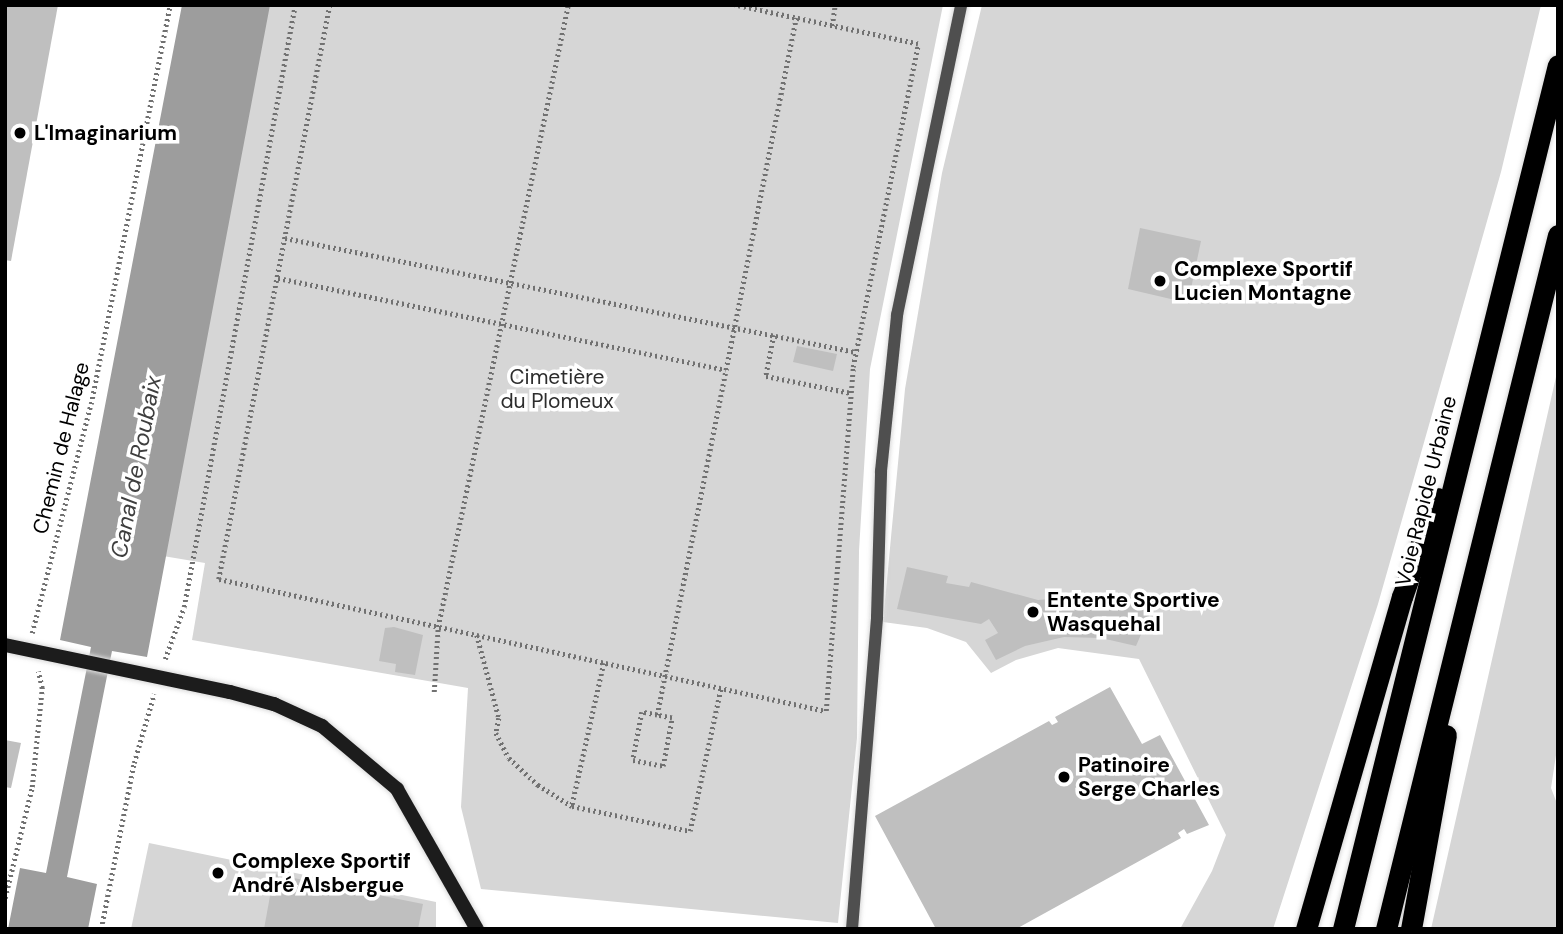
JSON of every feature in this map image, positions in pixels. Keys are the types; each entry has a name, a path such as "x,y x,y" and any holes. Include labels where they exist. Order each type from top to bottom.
{"highway":[{"name":"Voie Rapide Urbaine","path":"1343,929 1558,65"},
{"path":"1386,929 1558,235"},
{"path":"1307,929 1402,597 1477,387"},
{"path":"1411,929 1431,836 1469,591"},
{"path":"1301,929 1316,894"}],"street":[{"path":"5,645 274,704 322,726 357,751 407,803 477,929"}],"lane":[{"path":"852,929 876,629 881,471 897,315 961,5"}],"path":[{"name":"Chemin de Halage","path":"5,898 32,787 42,688 30,650 36,610 91,404 170,5"},
{"path":"101,929 134,763 159,677 184,607 295,5"},
{"path":"330,5 219,579 826,711 856,352 918,44 735,5"},
{"path":"434,692 438,627 568,5"},
{"path":"832,26 835,5"},
{"path":"657,715 796,18"},
{"path":"285,238 856,352"},
{"path":"278,278 726,370"},
{"path":"774,335 766,376 851,393"},
{"path":"477,635 494,695 496,733 509,758 572,806 690,831 721,688"},
{"path":"572,806 604,663"},
{"path":"642,712 657,715 672,718 663,766 633,760 642,712"}],"green space":[{"name":"Cimetière du Plomeux","path":"252,5 943,5 870,369 859,551 857,738 838,923 481,889 461,807 468,688 192,640 205,563 145,553"},
{"name":"Complexe Sportif Lucien Montagne","path":"982,5 1541,5 1501,172 1378,604 1273,929 1180,929 1212,871 1226,835 1139,659 1058,648 1016,660 991,673 966,642 927,628 883,622 905,389 942,173"},
{"path":"1558,368 1558,742 1551,788 1558,806 1558,929 1431,929"},
{"name":"Complexe Sportif André Alsbergue","path":"149,843 436,902 436,929 131,929"}],"water":[{"name":"Canal de Roubaix","path":"182,5 270,5 147,657 112,651 67,877 97,884 88,929 8,929 20,868 46,873 91,647 60,640"}],"building":[{"name":"L'Imaginarium","path":"5,5 58,5 11,261 5,260"},
{"path":"1140,228 1201,241 1188,303 1128,289"},
{"path":"797,346 837,354 833,371 793,362"},
{"name":"Entente Sportive Wasquehal","path":"907,567 948,576 946,583 969,587 971,582 1038,600 1096,595 1152,609 1136,646 1101,638 1064,637 1025,646 996,660 985,640 998,633 989,619 981,624 897,609"},
{"path":"394,627 423,635 415,675 395,672 396,664 379,661 385,628"},
{"name":"Patinoire Serge Charles","path":"1110,687 1142,744 1160,735 1209,825 1187,834 1184,829 1178,833 1181,838 1016,929 936,929 875,816 1049,721 1052,725 1058,722 1055,717"},
{"path":"5,740 21,743 11,788 5,787"},
{"path":"274,874 423,904 418,929 264,929"}],"place":[{"name":"L'Imaginarium","path":"20,133"},
{"name":"Complexe Sportif Lucien Montagne","path":"1160,281"},
{"name":"Entente Sportive Wasquehal","path":"1033,612"},
{"name":"Patinoire Serge Charles","path":"1064,777"},
{"name":"Complexe Sportif André Alsbergue","path":"218,873"}]}
